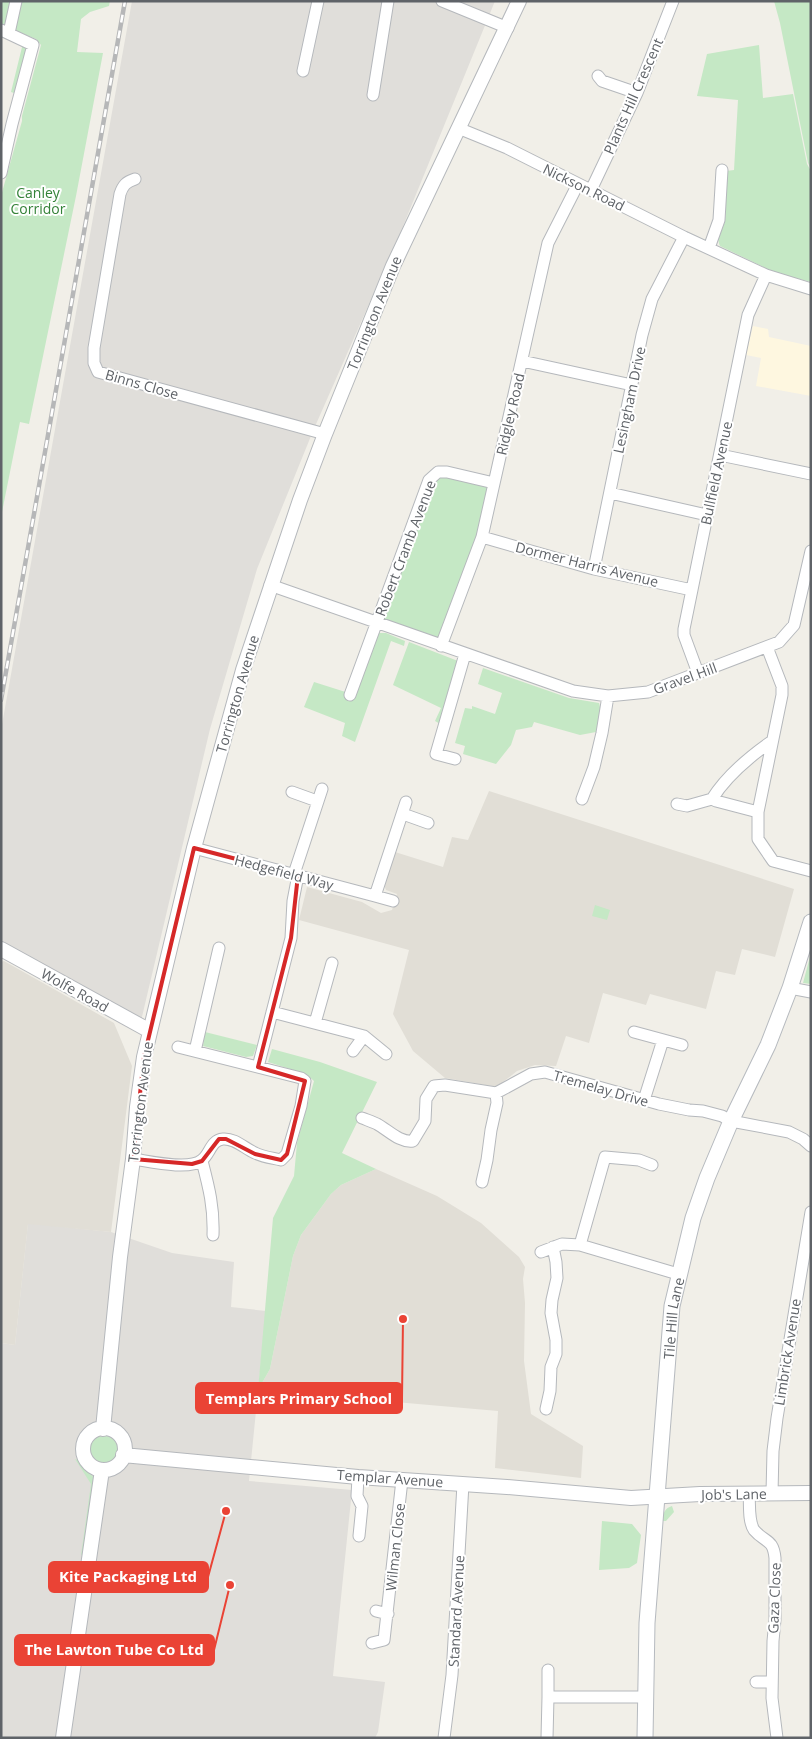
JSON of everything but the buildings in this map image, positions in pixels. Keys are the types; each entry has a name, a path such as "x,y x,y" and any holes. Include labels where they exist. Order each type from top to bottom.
{"main road":[{"name":"Tile Hill Lane","path":"645,1738 647,1623 669,1331 678,1274 693,1218 707,1178 731,1121 768,1045 790,988 811,922"}],"street":[{"path":"1,173 33,45 5,32 16,1"},
{"path":"303,72 318,1"},
{"path":"373,95 388,1"},
{"path":"442,1 508,28"},
{"name":"Torrington Avenue","path":"103,1429 138,1098 150,1031 194,848 243,670 270,585 324,434 392,266 508,28 519,1"},
{"name":"Plants Hill Crescent","path":"591,190 637,93 673,1"},
{"path":"598,76 602,81 637,93"},
{"name":"Nickson Road","path":"458,128 507,148 684,238 766,275 811,289"},
{"path":"709,248 719,220 722,170"},
{"name":"Binns Close","path":"135,180 127,182 120,194 94,348 94,363 98,372 324,434"},
{"name":"Ridgley Road","path":"441,646 482,537 548,244 578,184"},
{"name":"Lesingham Drive","path":"594,569 642,335 652,300 684,238"},
{"name":"Bullfield Avenue","path":"698,674 684,635 684,630 748,315 766,275"},
{"path":"522,360 632,385"},
{"path":"720,455 811,474"},
{"name":"Robert Cramb Avenue","path":"376,623 429,480 433,475 438,472 448,472 494,483"},
{"path":"610,493 708,515"},
{"name":"Dormer Harris Avenue","path":"482,537 594,569 692,590"},
{"name":"Gravel Hill","path":"270,585 573,692 608,696 648,692 779,642 792,630 794,625 811,551"},
{"path":"350,695 376,623"},
{"path":"767,647 782,686 782,695 758,812 758,839 773,861 811,871"},
{"path":"455,759 436,754 465,654"},
{"path":"582,799 594,767 608,696"},
{"path":"677,804 687,806 712,799 720,786 736,770 772,740"},
{"path":"258,1067 291,938 296,874 317,801 322,790"},
{"path":"292,792 317,801"},
{"path":"712,799 716,802 758,812"},
{"path":"375,896 406,802"},
{"path":"403,814 428,823"},
{"name":"Hedgefield Way","path":"194,848 393,901"},
{"path":"195,1050 220,948"},
{"name":"Wolfe Road","path":"1,949 132,1023 150,1031"},
{"path":"315,1023 332,963"},
{"path":"790,988 811,992"},
{"path":"272,1012 364,1036 386,1054"},
{"path":"634,1032 682,1044"},
{"path":"353,1052 364,1036"},
{"path":"644,1100 662,1040"},
{"path":"133,1159 176,1165 192,1164 202,1161 212,1145 219,1139 236,1142 256,1154 281,1160 288,1154 305,1087 304,1081 301,1078 178,1047"},
{"name":"Tremelay Drive","path":"496,1093 531,1074 545,1072 676,1108 704,1111 722,1116 731,1121"},
{"path":"362,1118 409,1142 413,1141 425,1121 426,1099 434,1086 445,1085 496,1093 498,1103 491,1130 482,1182"},
{"path":"731,1121 789,1132 803,1139 811,1146"},
{"path":"639,1160 642,1148"},
{"path":"580,1245 601,1153 639,1160 652,1165"},
{"path":"202,1161 212,1197 214,1215 213,1235"},
{"name":"Limbrick Avenue","path":"772,1493 776,1418 811,1212"},
{"path":"541,1252 562,1244 580,1245 678,1274"},
{"path":"546,1409 550,1391 551,1367 556,1354 556,1340 551,1313 557,1278 553,1247"},
{"path":"103,1429 113,1431 119,1436 123,1443 123,1455 114,1468 102,1470 94,1468 87,1462 83,1453 83,1447 92,1432 103,1429"},
{"name":"Templar Avenue","path":"123,1455 402,1480 631,1498 657,1497"},
{"path":"63,1738 102,1470"},
{"path":"358,1476 356,1496 362,1506 359,1536"},
{"name":"Wilman Close","path":"372,1643 384,1640 402,1480"},
{"name":"Standard Avenue","path":"444,1738 452,1675 463,1484"},
{"name":"Gaza Close","path":"749,1493 751,1524 754,1530 770,1541 774,1548 775,1620 772,1640 772,1698 777,1738"},
{"name":"Job's Lane","path":"657,1497 700,1494 811,1493"},
{"path":"376,1611 388,1614"},
{"path":"547,1738 548,1670"},
{"path":"756,1682 772,1682"},
{"path":"548,1697 645,1697"}],"highlighted area":[{"path":"194,848 298,875 291,938 258,1067 305,1081 287,1154 281,1160 255,1154 226,1139 219,1139 202,1161 192,1164 133,1159 144,1057"}],"shaded area":[{"path":"132,1 495,1 399,236 313,431 257,569 210,729 141,1021 1,944 1,730"},
{"path":"753,326 768,329 769,337 811,346 811,396 756,386 761,358 746,355"},
{"path":"489,791 794,889 775,957 742,949 735,975 716,971 706,1009 650,994 646,1005 603,993 589,1043 566,1036 556,1066 535,1065 517,1071 497,1087 445,1078 413,1051 393,1014 409,950 299,920 307,887 362,902 381,913 392,910 397,894 386,890 384,885 395,852 443,867 452,837 468,840"},
{"path":"4,961 114,1023 132,1066 111,1232 28,1224 15,1345 1,1343 1,962"},
{"path":"376,1169 437,1196 481,1223 519,1257 525,1267 523,1279 525,1303 524,1361 531,1414 583,1446 581,1478 495,1468 498,1411 258,1390 270,1369 293,1256 301,1235 331,1194 341,1185"},
{"path":"28,1223 111,1232 172,1253 234,1262 231,1307 266,1311 249,1481 352,1490 333,1676 385,1682 378,1732 375,1738 1,1738 1,1343 15,1345"}],"green space":[{"path":"1,1 13,1 7,24 1,26"},
{"name":"Canley Corridor","path":"21,1 110,1 109,6 90,12 81,19 77,52 103,53 29,424 20,422 1,517 1,196 41,45 36,39 14,30"},
{"path":"774,1 811,1 811,169 808,163"},
{"path":"23,43 27,45 17,94 11,92"},
{"path":"759,45 763,98 793,94 807,164 811,171 811,282 776,273 720,246 719,242 719,236 725,220 726,171 734,170 738,100 697,96 707,54"},
{"path":"441,476 489,487 481,528 439,636 436,638 380,618 421,518 431,484"},
{"path":"379,633 386,633 405,641 404,646 391,641 355,742 342,736 345,723 304,707 314,682 355,695"},
{"path":"409,642 458,661 442,725 435,721 441,708 393,685"},
{"path":"483,668 569,698 599,703 600,714 596,732 580,735 534,722 532,727 516,730 511,745 496,764 463,754 465,746 455,743 465,708 472,709 472,706 495,714 502,693 478,684"},
{"path":"595,905 610,910 607,920 592,916"},
{"path":"811,953 811,984 803,983"},
{"path":"205,1032 257,1045 253,1056 246,1057 203,1046"},
{"path":"272,1049 320,1062 377,1082 342,1153 376,1169 341,1185 331,1194 301,1235 293,1256 270,1369 258,1390 273,1218 294,1176 297,1143 314,1081 306,1074 268,1062"},
{"path":"104,1436 115,1440 119,1451 115,1462 104,1466 93,1462 89,1451 93,1440"},
{"path":"75,1459 95,1479 84,1553 81,1555 91,1484"},
{"path":"672,1506 674,1512 666,1521 662,1521 665,1511"},
{"path":"602,1521 632,1524 641,1535 637,1563 629,1568 599,1570"}],"railway":[{"path":"1,700 125,1"}],"place":[{"name":"Templars Primary School","path":"403,1319"},
{"name":"Kite Packaging Ltd","path":"226,1511"},
{"name":"The Lawton Tube Co Ltd","path":"230,1585"}]}
